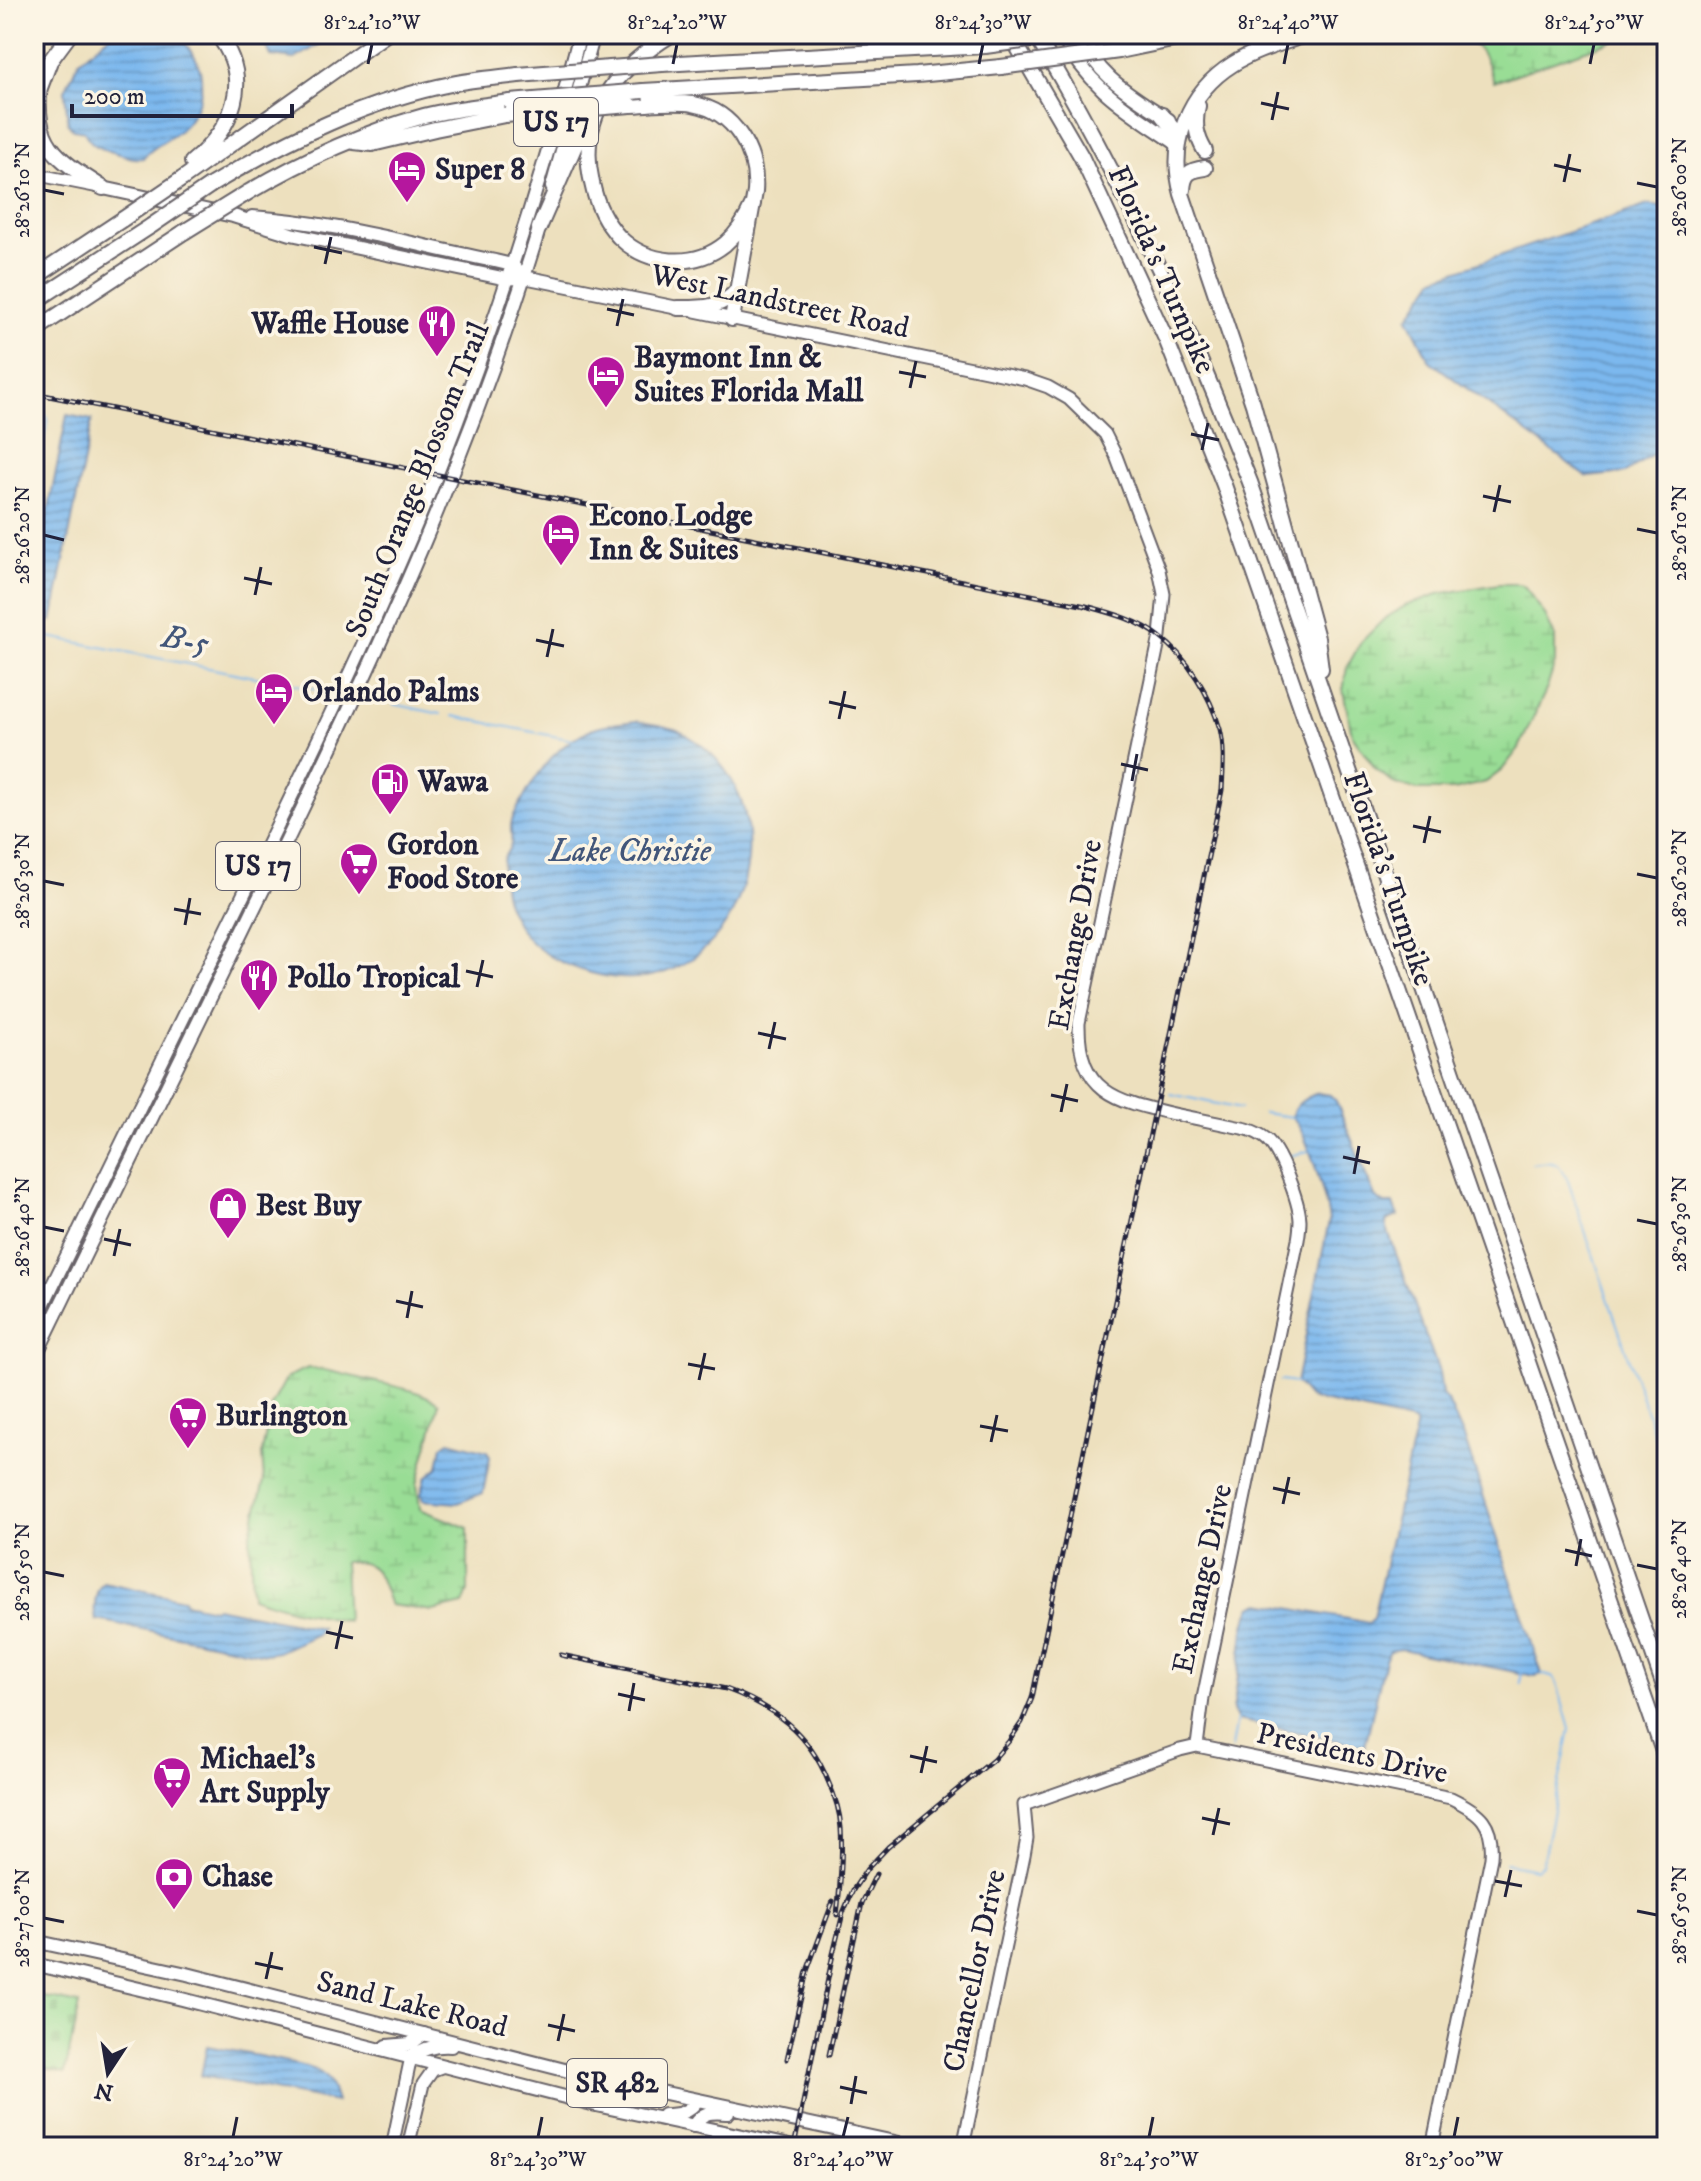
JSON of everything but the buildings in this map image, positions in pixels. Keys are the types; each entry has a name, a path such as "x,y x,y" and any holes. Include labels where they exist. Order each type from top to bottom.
{"highway":[{"path":"34,113 40,84 53,56 70,34"},
{"path":"178,178 213,143 232,111 237,85 235,70 228,50 217,34"},
{"path":"34,278 386,34"},
{"path":"539,228 602,89 632,56 662,34"},
{"path":"672,34 645,52 625,71 608,92 595,118 589,145 589,170 595,196 605,217 617,234 639,251 679,261 706,255 725,244 741,227 753,204"},
{"name":"Florida's Turnpike","path":"1010,34 1081,156 1166,339 1224,485 1667,1763"},
{"name":"Florida's Turnpike","path":"1035,34 1127,199 1189,331 1250,482 1667,1695"},
{"path":"34,302 211,185 283,144 366,107 457,83 662,64 985,46 1077,34"},
{"path":"34,331 184,232 291,167 350,141 424,116 643,91 1001,67 1119,51 1201,34"},
{"path":"1308,34 1234,63 1216,76 1175,122 1178,178 1182,194 1257,419 1317,638 1324,698"},
{"path":"40,84 39,120 45,139 67,165 103,188"},
{"path":"1203,92 1195,121 1198,138 1205,151"},
{"path":"508,108 676,103 698,105 729,122 751,154 755,179 732,319"},
{"path":"1182,194 1188,172 1205,168"},
{"path":"678,308 707,308 722,304 738,289"}],"main road":[{"name":"South Orange Blossom Trail","path":"34,1323 321,737 411,535 512,265 580,34"},
{"name":"South Orange Blossom Trail","path":"34,1359 334,745 413,571 524,277 594,34"},
{"path":"1061,34 1069,51 1115,102 1177,144"},
{"path":"1077,34 1097,66 1112,81 1175,122"},
{"path":"1092,78 1155,122 1175,122"},
{"name":"West Landstreet Road","path":"103,188 233,216 291,234 507,279 524,277 678,308"},
{"name":"West Landstreet Road","path":"233,216 283,219 512,265"},
{"path":"512,265 524,277"},
{"path":"411,535 415,539 416,549 413,571"},
{"name":"Sand Lake Road","path":"34,1942 201,1977 615,2083 918,2147"},
{"name":"Sand Lake Road","path":"34,1964 636,2114 794,2147"},
{"path":"369,2047 410,2044 424,2034"},
{"path":"411,2057 420,2050 442,2045 482,2049"},
{"path":"636,2114 676,2115 687,2112 697,2101"},
{"path":"693,2126 699,2117 714,2112 755,2113"}],"street":[{"name":"West Landstreet Road","path":"34,174 103,188"},
{"name":"West Landstreet Road","path":"678,308 1025,379"},
{"name":"Exchange Drive","path":"1025,379 1069,399 1105,434 1159,570 1164,594 1160,636 1079,1023 1079,1043 1085,1065 1096,1083 1113,1096 1133,1105 1247,1129 1263,1136 1281,1159 1300,1220 1203,1698 1197,1746"},
{"name":"Presidents Drive","path":"1024,1805 1197,1746 1451,1798 1471,1808 1485,1821 1493,1840 1491,1858 1432,2147"},
{"name":"Chancellor Drive","path":"963,2147 1024,1855 1027,1838 1024,1805"},
{"path":"392,2147 411,2057"},
{"path":"408,2147 423,2084 433,2070 444,2066"}],"green space":[{"path":"1447,34 1631,34 1494,82 1479,49"},
{"path":"1499,584 1525,587 1545,615 1555,637 1555,663 1547,688 1519,748 1502,770 1486,782 1454,790 1418,790 1393,783 1375,768 1352,735 1343,690 1347,667 1361,642 1384,619 1405,606 1438,594"},
{"path":"308,1368 400,1388 439,1403 417,1484 420,1509 468,1528 468,1591 463,1604 433,1611 390,1605 376,1572 356,1562 344,1562 347,1621 252,1597 250,1536 264,1481 262,1453 271,1406 287,1377"},
{"path":"34,1995 79,2004 65,2073 34,2066"}],"water":[{"path":"111,34 172,34 193,54 199,67 200,94 189,120 143,158 131,158 101,148 84,131 73,129 68,124 65,90 79,61"},
{"path":"258,34 336,34 295,59 271,56"},
{"path":"1648,205 1667,208 1667,433 1661,449 1625,473 1587,477 1430,361 1408,318 1435,278"},
{"path":"67,415 92,420 52,621 34,617 34,584"},
{"name":"Lake Christie","path":"636,721 677,730 718,761 741,801 749,846 741,891 721,931 688,961 644,977 591,973 542,951 517,924 507,903 502,879 513,818 544,766 571,741 594,728"},
{"path":"1318,1093 1330,1095 1336,1101 1375,1197 1385,1204 1393,1204 1398,1216 1386,1221 1387,1229 1439,1372 1442,1395 1464,1437 1542,1674 1535,1676 1401,1649 1390,1651 1385,1660 1365,1746 1238,1720 1233,1711 1245,1625 1252,1607 1261,1603 1369,1623 1373,1618 1416,1427 1414,1422 1309,1398 1296,1383 1329,1221 1310,1150 1292,1117 1298,1105"},
{"path":"449,1441 487,1451 490,1457 483,1493 458,1503 423,1500 421,1494 426,1477 438,1467 442,1446"},
{"path":"103,1582 184,1599 185,1603 213,1609 216,1607 321,1628 317,1634 278,1652 265,1654 96,1620 95,1600"},
{"path":"207,2046 314,2070 327,2080 336,2102 201,2076"}],"waterway":[{"name":"B-5","path":"34,412 44,413 48,419 34,487"},
{"name":"B-5","path":"34,634 327,691"},
{"name":"B-5","path":"367,699 381,702"},
{"name":"B-5","path":"393,704 441,714"},
{"name":"B-5","path":"453,716 573,740"},
{"path":"1171,1094 1240,1109"},
{"path":"1263,1113 1292,1117"},
{"path":"1290,1156 1308,1151"},
{"path":"1532,1164 1552,1163 1566,1175 1667,1471"},
{"path":"1280,1381 1296,1383"},
{"path":"1521,1673 1521,1683"},
{"path":"1505,1863 1536,1869 1542,1864 1570,1729 1556,1681 1542,1674"},
{"path":"1232,1748 1237,1719"}],"railway":[{"path":"34,393 1086,606 1115,614 1160,637 1189,666 1216,716 1222,737 1222,790 1032,1698 1022,1722 993,1760 888,1847 853,1890 843,1913 833,1954 794,2147"},
{"path":"561,1655 726,1689 759,1704 788,1723 820,1764 838,1810 842,1850 837,1915"},
{"path":"829,2055 862,1903 876,1874"},
{"path":"787,2059 807,1971 833,1901"}],"place":[{"name":"Super 8","path":"407,204"},
{"name":"Waffle House","path":"437,358"},
{"name":"Baymont Inn & Suites Florida Mall","path":"606,409"},
{"name":"Econo Lodge Inn & Suites","path":"561,567"},
{"name":"Orlando Palms","path":"274,726"},
{"name":"Wawa","path":"390,816"},
{"name":"Gordon Food Store","path":"359,896"},
{"name":"Pollo Tropical","path":"259,1012"},
{"name":"Best Buy","path":"228,1240"},
{"name":"Burlington","path":"188,1450"},
{"name":"Michael's Art Supply","path":"172,1810"},
{"name":"Chase","path":"174,1911"}]}
